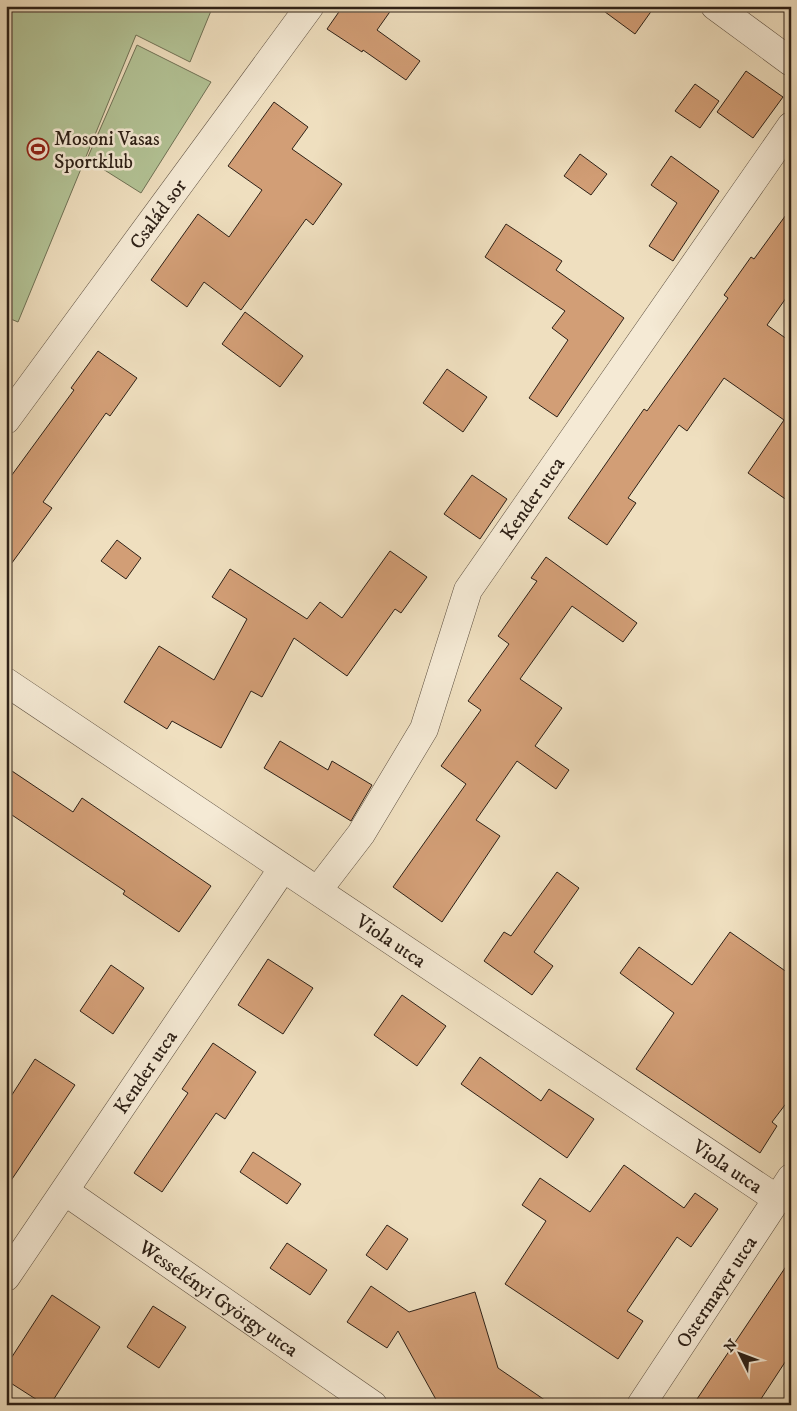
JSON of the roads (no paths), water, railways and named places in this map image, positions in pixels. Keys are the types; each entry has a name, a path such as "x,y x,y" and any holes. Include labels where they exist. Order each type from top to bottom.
{"street":[{"name":"Család sor","path":"6,420 310,6"},
{"path":"715,6 791,62"},
{"name":"Kender utca","path":"318,890 362,834 424,729 468,590 791,126"},
{"name":"Viola utca","path":"6,682 283,868 784,1188"},
{"name":"Kender utca","path":"8,1271 66,1192 283,868"},
{"name":"Ostermayer utca","path":"641,1405 784,1188"},
{"name":"Wesselényi György utca","path":"66,1192 372,1405"}],"place":[{"name":"Mosoni Vasas Sportklub","path":"38,149"}]}
